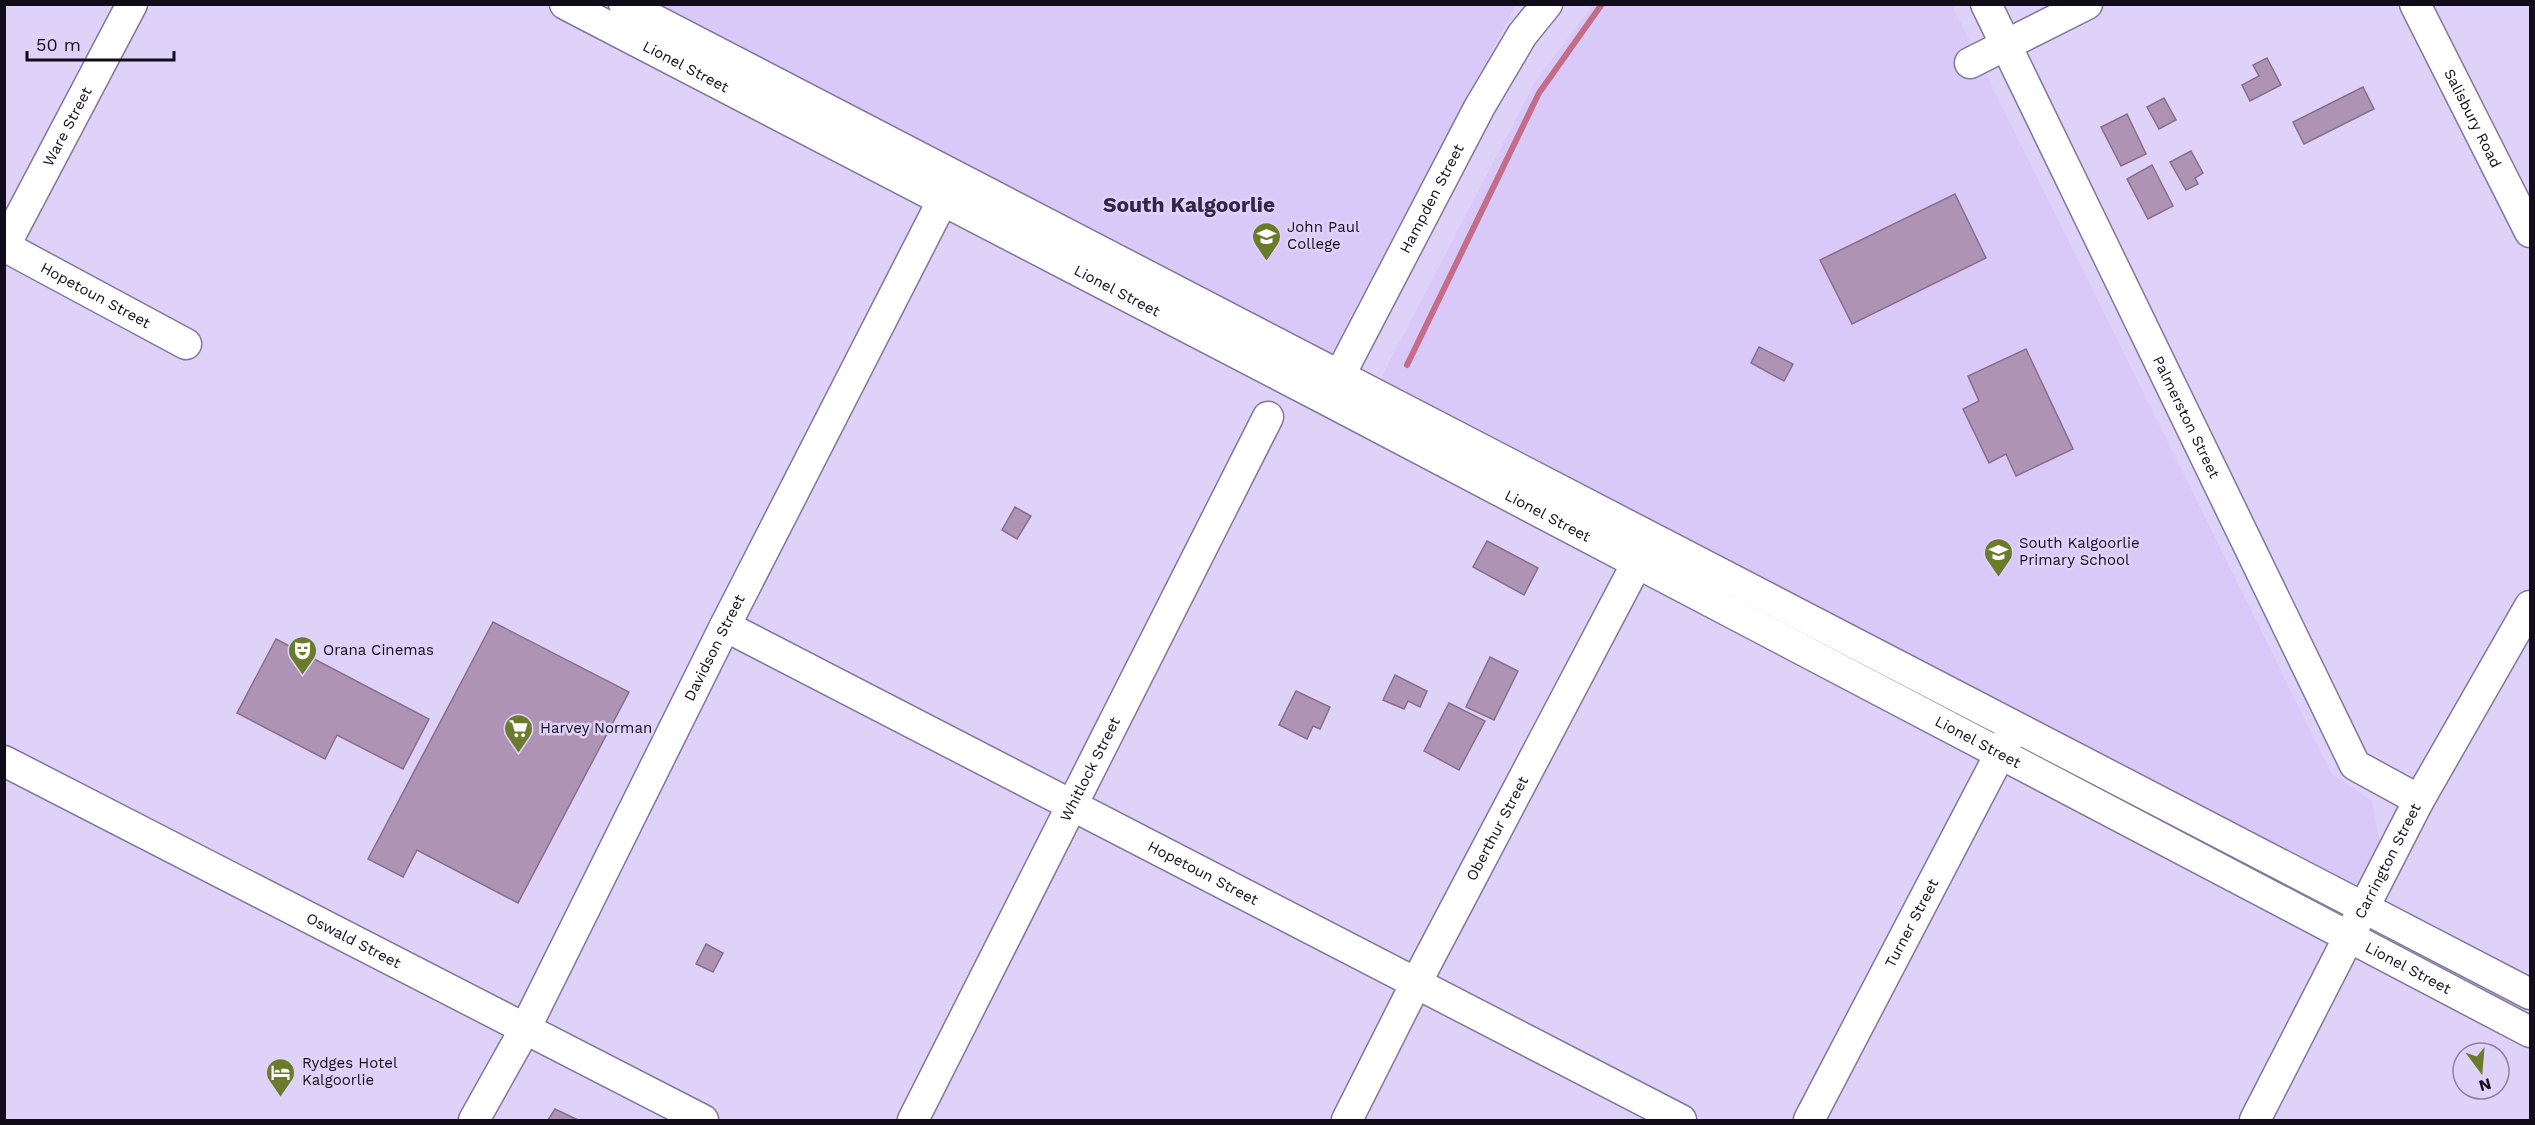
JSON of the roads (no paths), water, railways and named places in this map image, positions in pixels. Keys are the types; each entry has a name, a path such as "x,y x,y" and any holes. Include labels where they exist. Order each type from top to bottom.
{"street":[{"name":"Ware Street","path":"5,247 132,4"},
{"name":"Lionel Street","path":"565,4 949,189 1644,550 2014,726 2530,994"},
{"name":"Lionel Street","path":"624,4 949,189"},
{"name":"Hampden Street","path":"1333,388 1479,108 1522,36 1547,4"},
{"name":"Palmerston Street","path":"1986,4 2355,765 2419,800"},
{"path":"1970,63 2087,4"},
{"name":"Salisbury Road","path":"2415,4 2530,232"},
{"name":"Davidson Street","path":"474,1120 525,1029 725,626 949,189"},
{"name":"Hopetoun Street","path":"5,247 186,344"},
{"name":"Whitlock Street","path":"913,1120 1268,417"},
{"name":"Lionel Street","path":"1644,550 2000,753 2530,1032"},
{"name":"Oberthur Street","path":"1347,1120 1416,983 1644,550"},
{"name":"Carrington Street","path":"2255,1120 2419,800 2530,606"},
{"name":"Hopetoun Street","path":"725,626 1681,1120"},
{"name":"Turner Street","path":"1809,1120 2014,726"},
{"name":"Oswald Street","path":"4,761 703,1120"}],"waterway":[{"path":"1407,365 1539,93 1602,4"}],"place":[{"name":"John Paul College","path":"1266,262"},
{"name":"South Kalgoorlie Primary School","path":"1998,578"},
{"name":"Orana Cinemas","path":"302,676"},
{"name":"Harvey Norman","path":"519,754"},
{"name":"Rydges Hotel Kalgoorlie","path":"281,1098"}],"district":[{"name":"South Kalgoorlie","path":"1189,204"}]}
